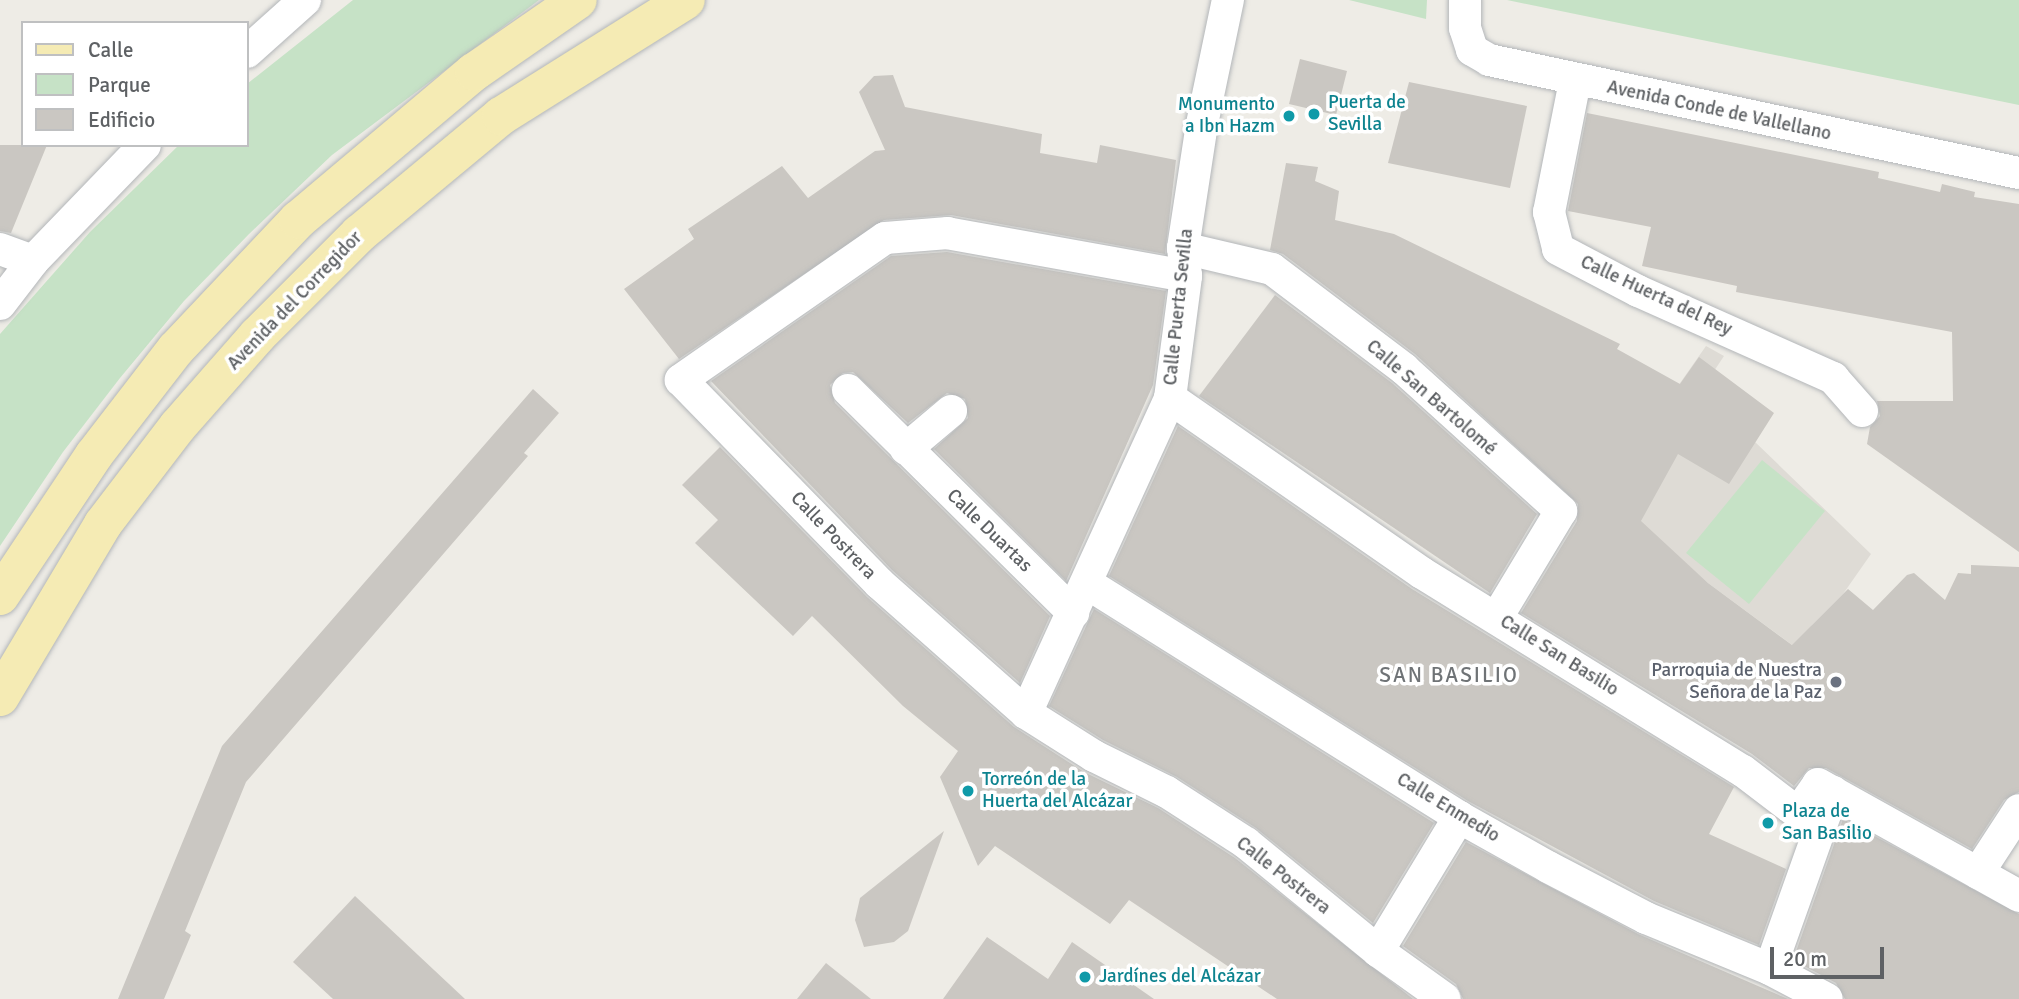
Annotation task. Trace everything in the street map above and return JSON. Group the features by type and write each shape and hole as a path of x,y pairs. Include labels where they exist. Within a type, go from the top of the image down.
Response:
{"main road":[{"path":"0,597 94,455 176,349 298,220 474,72 578,0"},
{"name":"Avenida del Corregidor","path":"0,697 103,524 178,426 258,335 359,234 490,124 558,76 686,0"}],"street":[{"path":"248,51 305,0"},
{"name":"Calle Puerta Sevilla","path":"1026,713 1088,584 1170,398 1202,124 1228,0"},
{"name":"Avenida Conde de Vallellano","path":"1465,0 1465,28 1472,50 1489,60 1575,81 2019,173"},
{"name":"Calle Huerta del Rey","path":"1575,81 1549,212 1558,249 1638,291 1833,378 1861,411"},
{"path":"0,304 33,261 143,147"},
{"name":"Calle Postrera","path":"1185,262 948,233 886,238 681,380 880,583 1026,713 1094,756 1167,792 1246,844 1378,951 1445,999"},
{"path":"0,249 33,261"},
{"name":"Calle San Bartolomé","path":"1185,262 1272,269 1404,369 1561,511 1497,617"},
{"name":"Calle Duartas","path":"848,390 1073,613"},
{"name":"Calle San Basilio","path":"1170,398 1422,573 1743,771 1797,813 1818,784 1833,792"},
{"path":"906,449 951,411"},
{"name":"Calle Enmedio","path":"1088,584 1459,817 1646,918 1770,969 1827,999"},
{"path":"1770,969 1833,792 2019,896"},
{"path":"1978,873 2019,810"},
{"path":"1378,951 1459,817"}],"shaded area":[{"path":"1706,346 1724,356 1714,371 1753,440 1871,554 1843,594 1812,625 1799,650 1708,583 1641,523 1645,367 1678,386"}],"green space":[{"path":"353,0 539,0 332,155 249,234 184,301 120,378 63,452 0,546 0,334 90,232 177,147 248,147 248,83"},
{"path":"1349,0 1427,0 1426,19"},
{"path":"1507,0 2019,0 2019,105"},
{"path":"1762,460 1825,511 1749,604 1686,553"}],"building":[{"name":"Puerta de Sevilla","path":"1300,59 1347,71 1336,115 1289,104"},
{"path":"893,75 905,107 1042,134 1040,153 1097,163 1100,145 1176,160 1165,254 951,215 884,220 679,359 624,289 694,239 688,229 782,166 808,198 875,151 885,150 859,92 874,76"},
{"path":"1409,82 1527,106 1510,188 1388,163"},
{"path":"1587,113 1879,172 1878,178 1940,192 1942,184 1975,192 1974,197 2019,204 2019,552 1867,444 1870,427 1880,416 1877,401 1953,401 1952,332 1736,292 1737,286 1642,266 1651,227 1568,211"},
{"path":"0,145 46,147 11,233 0,231"},
{"path":"1286,163 1318,167 1315,181 1339,191 1335,220 1394,234 1620,344 1617,349 1680,384 1699,357 1774,413 1729,484 1678,454 1641,521 1708,583 1792,645 1848,589 1873,610 1907,575 1914,573 1945,600 1958,573 1971,574 1971,565 2019,567 2019,792 2004,800 1972,849 1826,768 1809,768 1794,786 1752,754 1521,613 1577,521 1578,504 1415,354 1283,254 1270,250"},
{"path":"947,252 1166,291 1153,385 1066,581 934,449 968,418 965,399 947,393 908,423 853,372 843,373 830,385 835,403 1050,616 1020,683 892,570 711,381 891,256"},
{"path":"1275,295 1392,383 1537,514 1490,593 1199,396"},
{"path":"533,389 559,413 524,453 528,456 246,782 185,931 191,935 164,999 118,999 222,746"},
{"path":"1178,426 1412,589 1734,787 1709,834 1786,869 1759,945 1654,901 1468,801 1109,576"},
{"path":"720,447 867,597 1014,727 1084,772 1158,808 1235,858 1413,999 1277,999 1129,900 1110,924 995,846 978,866 940,777 958,751 903,706 812,616 793,636 695,543 718,520 682,485"},
{"path":"1094,609 1434,823 1373,923 1256,828 1177,777 1103,740 1049,706"},
{"path":"1843,819 2019,914 2019,999 1845,999 1836,983 1793,960"},
{"path":"944,831 908,931 894,942 864,947 855,920 860,898"},
{"path":"1466,842 1638,934 1788,999 1463,999 1456,984 1403,946"},
{"path":"355,896 465,999 333,999 293,962"},
{"path":"987,937 1048,979 1072,942 1154,999 943,999"},
{"path":"826,963 871,999 797,999"}],"place":[{"name":"Puerta de Sevilla","path":"1314,114"},
{"name":"Monumento a Ibn Hazm","path":"1289,116"},
{"name":"Parroquia de Nuestra Señora de la Paz","path":"1836,682"},
{"name":"Torreón de la Huerta del Alcázar","path":"968,791"},
{"name":"Plaza de San Basilio","path":"1768,823"},
{"name":"Jardínes del Alcázar","path":"1085,977"}],"district":[{"name":"SAN BASILIO","path":"1449,675"}]}
